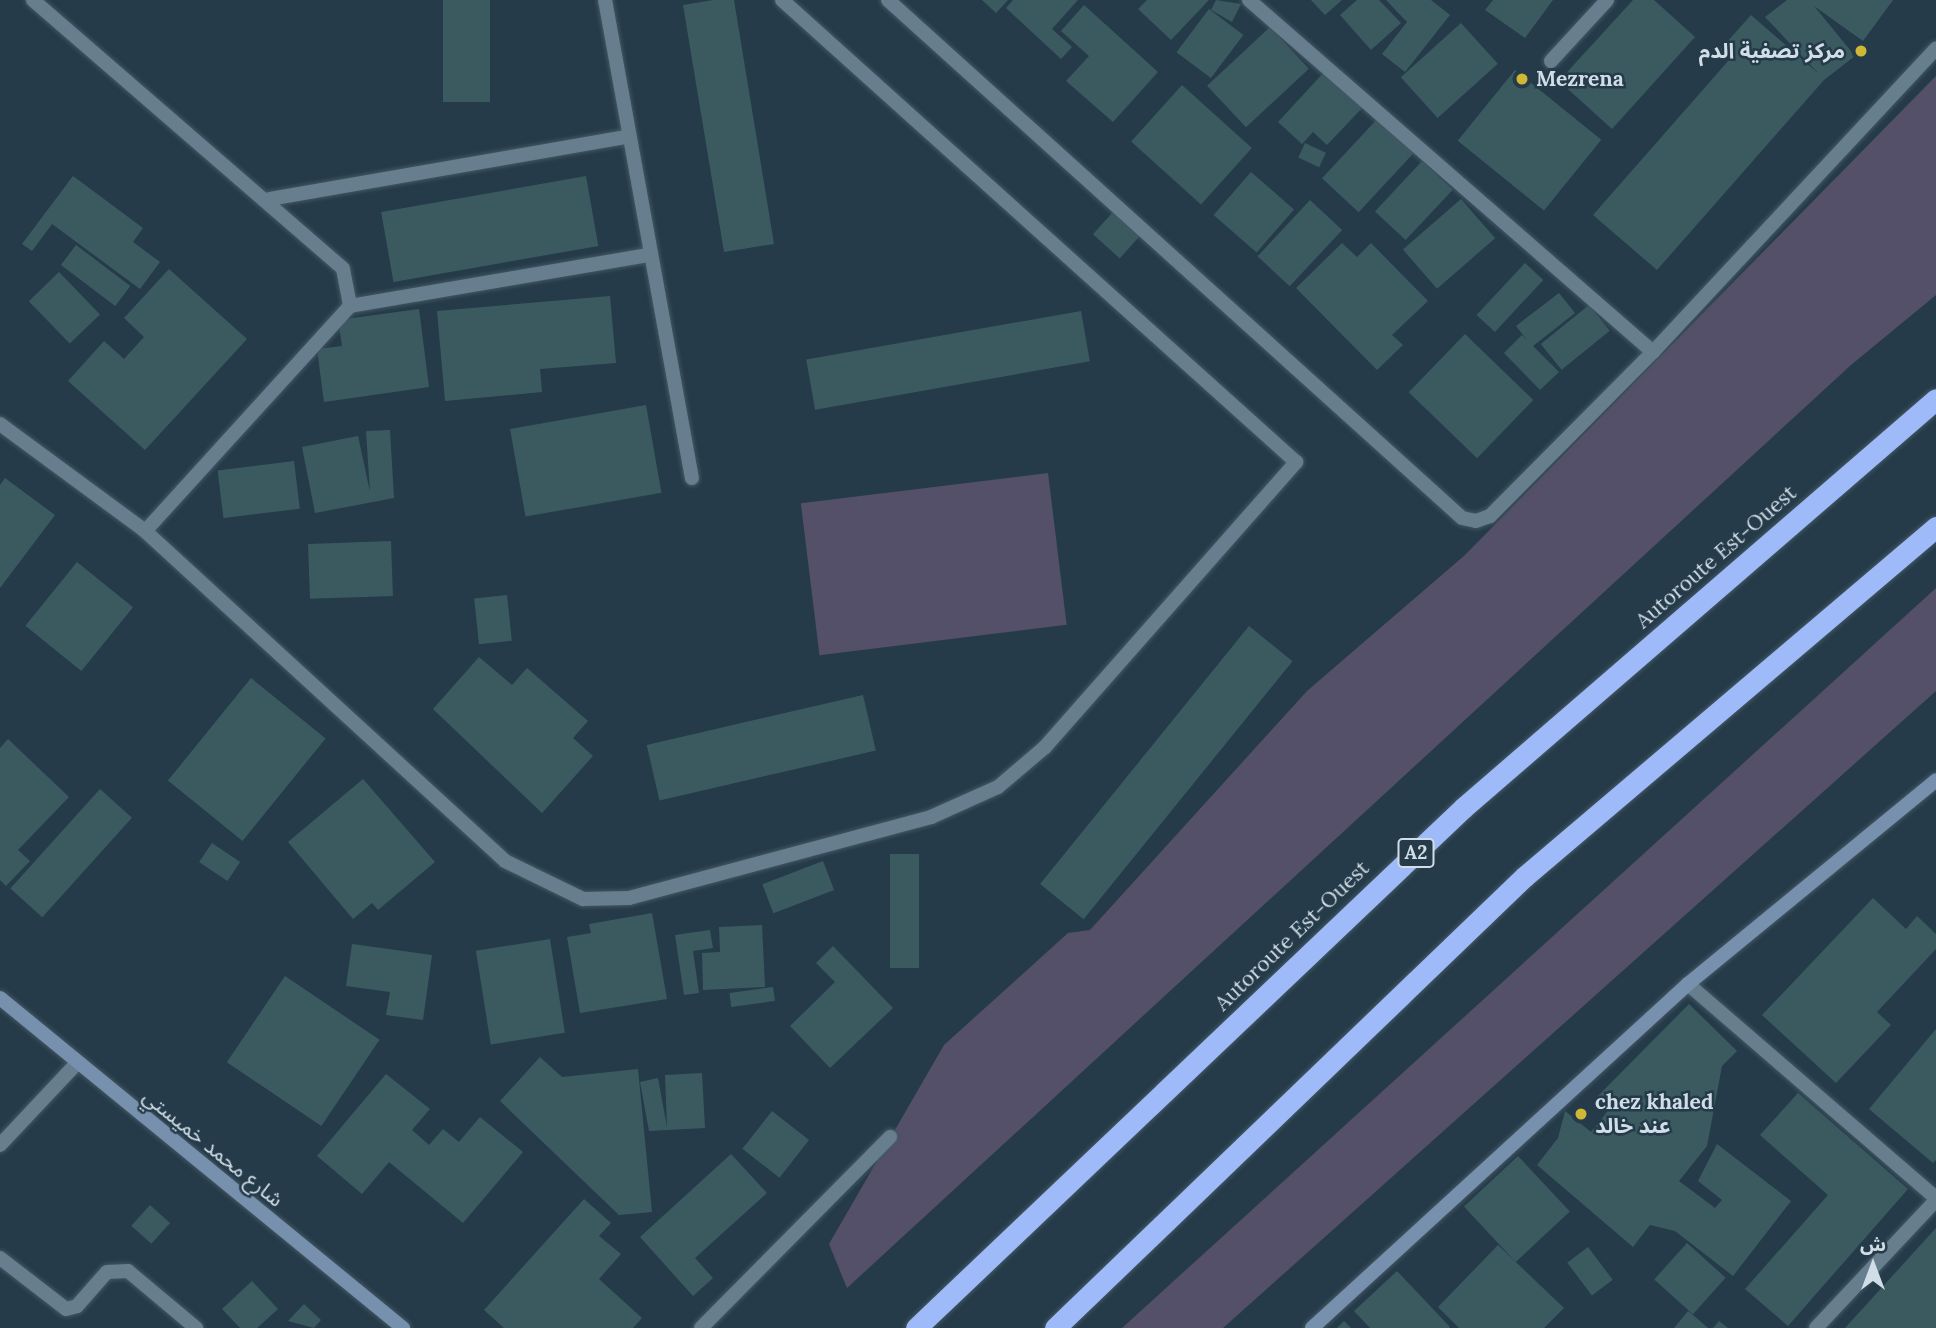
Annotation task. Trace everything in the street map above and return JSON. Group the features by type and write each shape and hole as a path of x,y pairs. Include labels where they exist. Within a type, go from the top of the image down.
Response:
{"highway":[{"name":"Autoroute Est-Ouest","path":"916,1328 1463,808 1936,399"},
{"path":"1055,1328 1524,877 1936,527"}],"street":[{"path":"33,0 270,199 343,269 350,306"},
{"path":"605,0 626,137 692,478"},
{"path":"0,424 145,530 505,860 583,899 642,895 931,817 998,787 1045,747 1296,462 782,0"},
{"path":"888,0 1462,518 1490,516 1653,352 1936,49"},
{"path":"1249,0 1653,352"},
{"path":"1551,61 1607,0"},
{"path":"270,199 626,137"},
{"path":"145,530 350,306 649,255"},
{"path":"1312,1328 1688,984 1936,780"},
{"path":"1688,984 1936,1199 1816,1328"},
{"name":"شارع محمد خميستي","path":"0,998 76,1064 403,1328"},
{"path":"0,1146 76,1064"},
{"path":"701,1328 890,1137"},
{"path":"0,1258 66,1309 77,1306 107,1272 128,1271 196,1328"}],"shaded area":[{"path":"1936,76 1936,295 1851,365 847,1288 829,1244 944,1045 1068,933 1090,930 1307,691 1465,555"},
{"path":"1048,473 1067,625 820,655 801,503"},
{"path":"1936,588 1936,691 1223,1328 1122,1328"}],"building":[{"path":"443,0 490,0 490,102 443,102"},
{"path":"734,0 774,244 724,252 683,5"},
{"path":"982,0 1008,0 996,13"},
{"path":"1013,0 1078,0 1052,29 1072,47 1061,59 1006,8"},
{"path":"1147,0 1209,0 1171,40 1138,9"},
{"path":"1216,0 1241,4 1232,22 1211,10"},
{"path":"1311,0 1342,0 1325,15"},
{"path":"1357,0 1379,0 1401,23 1371,50 1340,15"},
{"path":"1386,0 1431,0 1450,15 1405,72 1382,54 1407,22"},
{"path":"1493,0 1553,0 1525,38 1485,10"},
{"path":"1633,0 1654,0 1695,37 1612,129 1559,81"},
{"path":"1787,0 1893,0 1863,41 1814,6 1855,56 1824,80 1657,270 1593,215 1729,60 1719,51 1751,15 1819,74 1765,17"},
{"path":"1084,5 1158,72 1113,122 1066,81 1089,56 1061,31"},
{"path":"1209,9 1243,35 1211,78 1177,52"},
{"path":"1461,23 1498,64 1438,118 1401,77"},
{"path":"1270,27 1309,69 1246,127 1207,86"},
{"path":"1327,69 1365,105 1327,145 1313,132 1302,144 1278,122"},
{"path":"1515,70 1601,140 1544,211 1458,141"},
{"path":"1182,85 1252,148 1201,204 1131,141"},
{"path":"1380,116 1417,150 1359,212 1322,178"},
{"path":"1305,143 1326,153 1319,167 1298,158"},
{"path":"1422,161 1453,190 1406,240 1375,211"},
{"path":"1251,172 1294,209 1257,252 1214,215"},
{"path":"73,176 143,228 133,242 160,262 140,289 52,224 32,251 22,244"},
{"path":"586,176 598,246 393,282 381,212"},
{"path":"1461,199 1495,238 1437,289 1403,250"},
{"path":"1310,200 1342,230 1290,286 1257,256"},
{"path":"1113,212 1140,236 1120,258 1093,234"},
{"path":"1342,243 1357,257 1371,243 1428,301 1392,335 1403,345 1377,370 1296,288"},
{"path":"76,245 130,286 115,306 61,265"},
{"path":"1525,263 1543,280 1495,332 1477,315"},
{"path":"169,269 247,339 145,450 68,381 104,341 124,359 144,337 124,318"},
{"path":"59,272 100,314 70,344 29,301"},
{"path":"1559,293 1575,313 1533,346 1559,372 1540,390 1504,353 1522,335 1527,340 1516,326"},
{"path":"610,296 616,363 540,369 542,392 445,401 437,311"},
{"path":"1589,305 1610,331 1562,370 1541,344"},
{"path":"419,309 429,387 324,402 317,349 342,346 338,320"},
{"path":"1081,311 1090,361 815,410 806,359"},
{"path":"1465,334 1533,400 1477,458 1409,392"},
{"path":"646,405 661,493 526,517 510,429"},
{"path":"390,430 394,498 315,513 302,447 358,436 370,492 366,431"},
{"path":"294,461 300,509 223,518 218,470"},
{"path":"5,478 55,515 0,588 0,485"},
{"path":"391,541 393,596 310,599 308,544"},
{"path":"77,562 133,607 81,671 25,626"},
{"path":"507,595 512,641 479,644 474,598"},
{"path":"1249,626 1293,661 1084,919 1040,884"},
{"path":"479,657 512,685 527,668 588,721 573,738 593,756 542,813 433,709"},
{"path":"251,678 326,738 243,841 168,781"},
{"path":"863,695 876,751 660,800 647,745"},
{"path":"8,739 69,797 18,850 30,861 6,886 0,880 0,748"},
{"path":"363,779 435,862 378,910 372,903 353,919 288,842"},
{"path":"100,789 132,818 42,917 10,889"},
{"path":"212,843 240,862 227,881 199,862"},
{"path":"890,854 919,854 919,968 890,968"},
{"path":"823,861 834,890 773,913 762,884"},
{"path":"1873,898 1906,929 1917,916 1936,934 1936,949 1877,1012 1891,1025 1836,1083 1762,1015"},
{"path":"652,913 667,999 580,1013 567,937 591,933 589,924"},
{"path":"762,925 765,987 703,990 702,953 720,952 719,927"},
{"path":"710,930 713,948 693,951 699,993 684,995 675,935"},
{"path":"550,939 565,1033 491,1045 476,951"},
{"path":"352,944 432,955 423,1020 386,1015 390,992 346,986"},
{"path":"833,946 893,1008 830,1068 790,1026 835,982 816,963"},
{"path":"285,976 380,1040 321,1126 227,1062"},
{"path":"773,987 775,1001 731,1007 729,993"},
{"path":"1689,1004 1737,1051 1722,1066 1707,1146 1679,1181 1715,1208 1722,1200 1698,1181 1717,1144 1791,1201 1733,1276 1675,1231 1650,1225 1633,1247 1537,1165 1558,1138 1565,1111 1591,1132 1611,1107 1598,1096"},
{"path":"1936,1029 1936,1160 1933,1163 1869,1109"},
{"path":"540,1057 562,1077 638,1069 652,1212 619,1215 500,1101"},
{"path":"702,1073 705,1128 649,1131 640,1082 658,1078 667,1127 665,1075"},
{"path":"386,1074 430,1109 412,1130 429,1145 443,1129 459,1142 480,1117 523,1152 463,1223 389,1162 362,1194 317,1156"},
{"path":"1798,1093 1908,1189 1788,1326 1745,1289 1828,1195 1760,1135"},
{"path":"772,1111 809,1140 779,1178 742,1149"},
{"path":"731,1154 767,1193 695,1258 713,1278 693,1296 640,1237"},
{"path":"1518,1156 1570,1212 1516,1262 1464,1206"},
{"path":"584,1199 611,1223 599,1236 621,1254 599,1279 642,1318 633,1328 504,1328 484,1310"},
{"path":"150,1205 170,1223 151,1244 131,1226"},
{"path":"1936,1228 1936,1328 1845,1328"},
{"path":"1687,1243 1726,1278 1693,1314 1654,1279"},
{"path":"1498,1245 1564,1308 1544,1328 1459,1328 1438,1307"},
{"path":"1588,1247 1613,1280 1592,1295 1567,1263"},
{"path":"1397,1271 1449,1328 1370,1328 1354,1311"},
{"path":"252,1281 278,1309 257,1328 240,1328 222,1309"},
{"path":"304,1304 321,1320 314,1328 288,1321"},
{"path":"1688,1311 1693,1315 1708,1328 1674,1328"},
{"path":"1344,1321 1351,1328 1337,1328"},
{"path":"1719,1321 1728,1328 1713,1328"}],"place":[{"name":"مركز تصفية الدم","path":"1861,51"},
{"name":"Mezrena","path":"1522,79"},
{"name":"chez khaled عند خالد","path":"1581,1114"}]}
